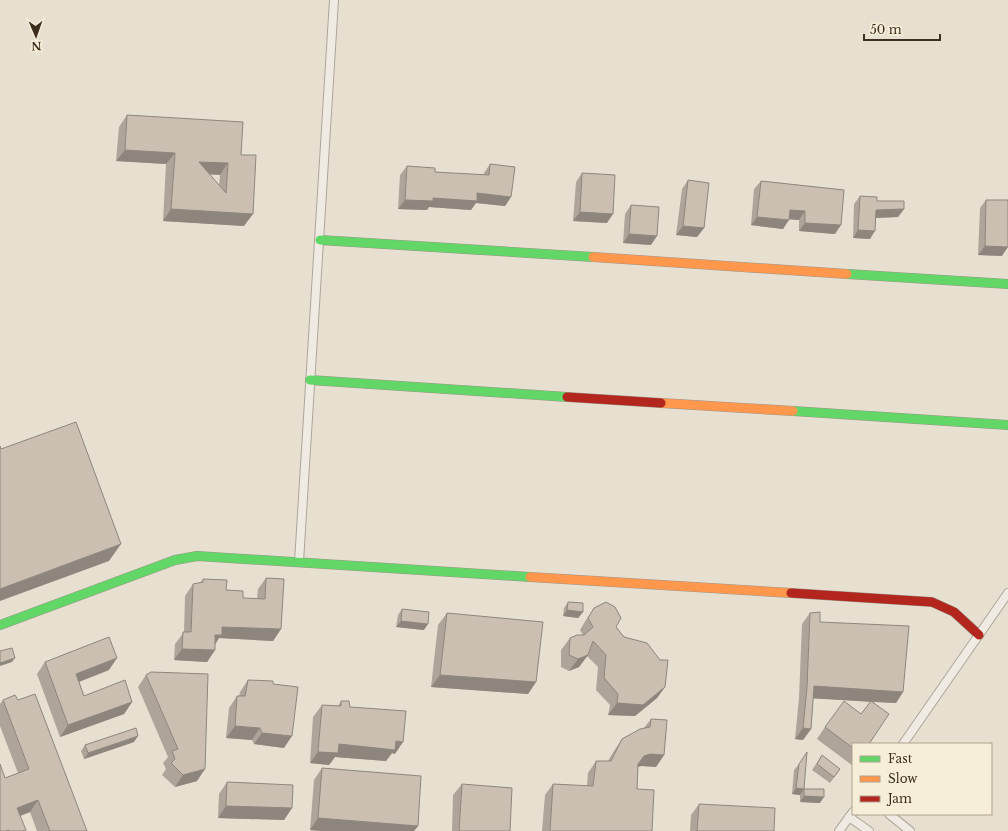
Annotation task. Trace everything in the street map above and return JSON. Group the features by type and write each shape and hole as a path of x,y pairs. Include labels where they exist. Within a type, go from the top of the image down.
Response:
{"street":[{"path":"299,562 334,0"},
{"path":"320,240 1008,284"},
{"path":"310,380 1008,425"},
{"path":"0,625 185,557 299,562 932,602 954,612 979,635"},
{"path":"904,743 1008,593"},
{"path":"839,831 851,814"},
{"path":"852,815 869,831"},
{"path":"890,815 910,831"}],"building":[{"path":"127,115 243,122 241,155 256,155 253,214 171,209 175,153 125,150","holes":["199,162 228,163 226,193"]},
{"path":"490,164 515,167 511,197 477,193 477,201 433,198 433,201 405,200 407,166 435,168 435,172 489,175"},
{"path":"582,173 615,175 613,214 580,212"},
{"path":"688,180 709,183 704,228 683,226"},
{"path":"761,181 844,190 841,225 805,223 805,211 790,210 789,220 757,217"},
{"path":"860,196 877,197 877,201 904,201 904,209 876,210 875,231 858,230"},
{"path":"986,200 1008,200 1008,247 985,246"},
{"path":"631,205 659,207 657,236 629,234"},
{"path":"76,422 121,544 0,589 0,446 1,449"},
{"path":"266,578 284,579 281,629 222,627 222,635 215,635 215,650 182,649 183,632 191,632 193,584 203,582 203,579 227,580 226,590 243,591 243,598 265,599"},
{"path":"568,602 583,603 583,612 567,610"},
{"path":"606,602 615,607 621,618 616,627 624,637 647,643 660,660 668,660 665,687 643,705 617,703 618,694 604,678 606,655 593,641 588,655 578,659 569,655 570,638 577,635 584,635 593,627 588,618 594,608"},
{"path":"402,609 429,612 428,624 401,621"},
{"path":"820,612 820,622 909,626 903,692 814,686 811,729 803,728 807,687 810,613"},
{"path":"447,613 543,622 536,682 440,675"},
{"path":"109,637 117,658 76,674 84,696 125,680 132,702 68,725 45,662"},
{"path":"12,648 15,658 0,663 0,651"},
{"path":"151,672 208,674 205,769 183,775 171,763 175,759 172,751 178,749 146,675"},
{"path":"248,680 273,681 273,684 298,687 292,736 262,733 260,728 235,726 237,696 245,696"},
{"path":"35,694 87,831 50,831 38,800 17,808 26,830 0,831 0,764 5,778 29,769 3,700 15,695 18,700"},
{"path":"341,701 349,701 350,707 406,711 403,742 396,741 395,750 339,744 338,753 318,752 322,705 341,706"},
{"path":"844,701 861,714 871,701 889,714 870,743 852,743 852,747 825,727"},
{"path":"651,719 667,720 664,755 650,754 644,756 638,764 637,789 654,790 652,831 550,831 553,784 593,786 596,761 611,761 622,739 640,729 650,727"},
{"path":"136,728 138,736 88,753 85,745"},
{"path":"807,752 804,789 796,788 799,764"},
{"path":"822,755 840,769 834,777 817,764"},
{"path":"322,768 421,776 418,826 318,818"},
{"path":"227,782 293,785 292,808 226,806"},
{"path":"462,784 512,788 510,831 459,831"},
{"path":"804,789 824,789 824,797 804,796"},
{"path":"699,804 775,808 774,831 697,831"}],"traffic: fast":[{"path":"320,240 593,257"},
{"path":"847,274 1008,284"},
{"path":"310,380 567,397"},
{"path":"793,411 1008,425"},
{"path":"0,625 175,560 197,556 530,577"}],"traffic: slow":[{"path":"593,257 847,274"},
{"path":"661,403 793,411"},
{"path":"530,577 791,593"}],"traffic: jam":[{"path":"567,397 661,403"},
{"path":"791,593 932,602 954,612 979,635"}]}
